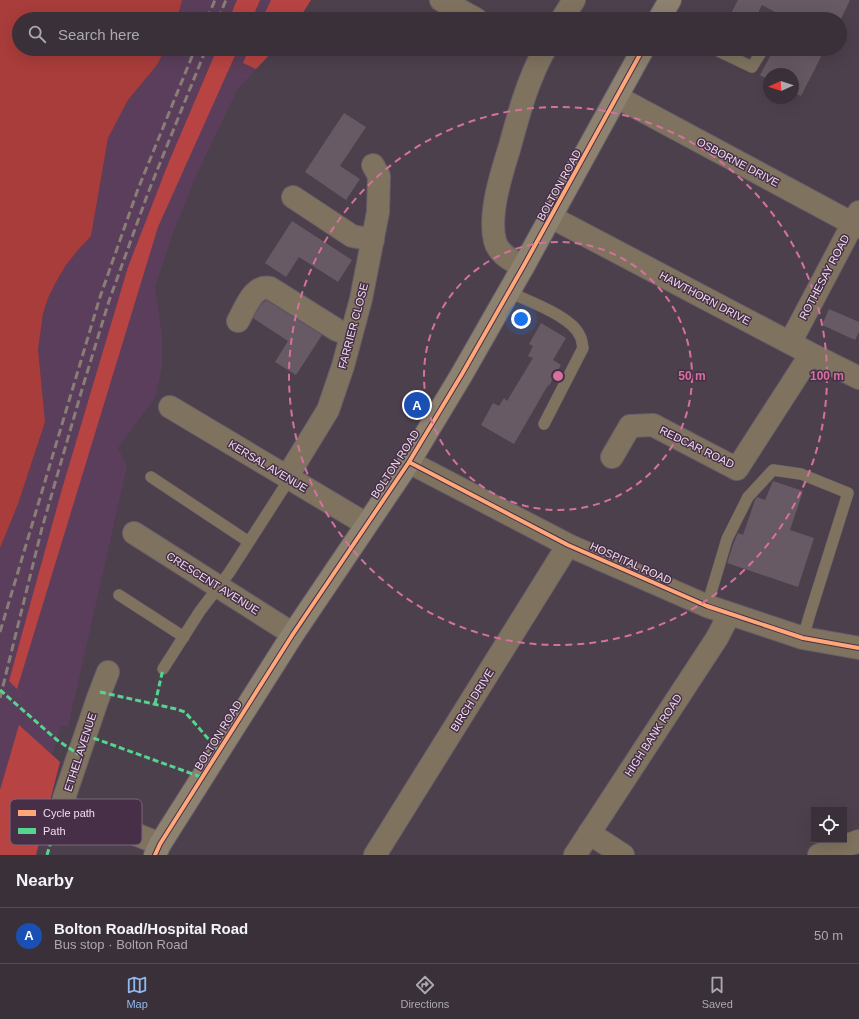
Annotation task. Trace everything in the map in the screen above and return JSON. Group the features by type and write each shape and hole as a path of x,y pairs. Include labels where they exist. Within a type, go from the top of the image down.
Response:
{"main road":[{"path":"663,12 670,0"},
{"name":"BOLTON ROAD","path":"157,850 293,634 409,462 462,374 523,267 639,56"}],"street":[{"path":"441,0 463,12"},
{"path":"566,12 574,0"},
{"path":"523,267 501,252 495,242 493,226 496,192 523,98 537,56"},
{"name":"OSBORNE DRIVE","path":"617,97 857,221"},
{"name":"FARRIER CLOSE","path":"288,478 328,410 343,366 361,299 378,212 379,176 373,165"},
{"path":"293,197 352,236 373,240"},
{"name":"HAWTHORN DRIVE","path":"551,217 859,378"},
{"name":"ROTHESAY ROAD","path":"790,343 857,221"},
{"path":"238,321 255,293 260,288 265,287 270,288 337,330 351,335"},
{"name":"REDCAR ROAD","path":"612,457 630,426 653,425 737,469 811,354"},
{"name":"KERSAL AVENUE","path":"170,407 366,524"},
{"name":"HOSPITAL ROAD","path":"409,462 568,545 707,606 729,615 803,638 859,648"},
{"name":"CRESCENT AVENUE","path":"134,533 293,634"},
{"name":"BIRCH DRIVE","path":"375,855 568,545"},
{"name":"HIGH BANK ROAD","path":"575,855 717,638 729,615"},
{"name":"ETHEL AVENUE","path":"64,799 108,672"},
{"path":"589,833 623,855"},
{"path":"819,855 859,841"},
{"name":"ETHEL AVENUE","path":"142,843 157,850"}],"lane":[{"path":"729,56 752,67 759,56"},
{"path":"508,292 566,319 580,335 583,348 544,424"},
{"path":"707,606 727,539 748,497 773,470 801,474 848,493 803,638"},
{"path":"151,477 249,542"},
{"path":"164,669 200,611 249,542 288,478"},
{"path":"119,595 184,637"}],"shaded area":[{"path":"0,0 182,0 179,12 12,12 12,56 162,56 157,65 128,100 108,138 91,236 66,265 48,298 43,314 38,349 45,422 18,504 0,548"},
{"path":"182,0 311,0 303,12 179,12"},
{"path":"237,0 260,0 255,12 232,12"},
{"path":"271,0 311,0 303,12 265,12"},
{"path":"162,56 269,56 237,90 195,178 173,233 155,287 162,335 162,367 156,395 118,448 127,466 68,727 61,725 52,755 60,762 50,799 10,799 10,845 39,845 36,855 0,855 0,548 18,504 45,422 38,349 39,332 48,298 56,282 66,265 91,236 108,138 128,100 157,65"},
{"path":"214,56 235,56 158,227 17,689 9,681 62,489 128,267 168,164"},
{"path":"246,56 268,56 256,69 243,63"},
{"path":"19,725 60,762 50,799 10,799 10,845 39,845 36,855 0,855 0,790"}],"building":[{"path":"738,0 850,0 844,12 775,12 762,5 758,12 732,12"},
{"path":"770,56 821,56 801,96 799,95 799,68 764,68"},
{"path":"763,69 763,77 760,75"},
{"path":"344,113 366,127 340,166 360,179 346,200 305,172"},
{"path":"292,221 352,260 338,282 299,257 286,277 265,263"},
{"path":"266,300 322,335 296,375 275,362 288,341 253,318 260,306"},
{"path":"829,309 859,322 859,332 855,340 822,325"},
{"path":"541,323 566,338 553,360 561,365 514,444 481,425 493,403 499,406 504,398 507,401 533,358 528,356 533,346 529,344"},
{"path":"773,481 803,491 790,530 814,538 798,587 727,563 738,533 743,535 755,500 757,497 765,500"}],"railway":[{"path":"210,12 215,0"},
{"path":"221,12 226,0"},
{"path":"0,632 100,297 138,189 192,56"},
{"path":"0,698 42,528 109,301 148,193 203,56"}],"marked path":[{"path":"155,704 163,669"},
{"path":"0,690 57,740 78,754"},
{"path":"100,692 185,712 218,750"},
{"path":"85,735 201,777"},
{"path":"47,855 50,845"}],"cycle path":[{"path":"155,855 160,844 293,634 409,462 462,374 523,267 639,56"},
{"path":"409,462 568,545 707,606 803,638 859,648"}],"place":[{"name":"Bolton Road/Hospital Road","path":"417,405"}]}
